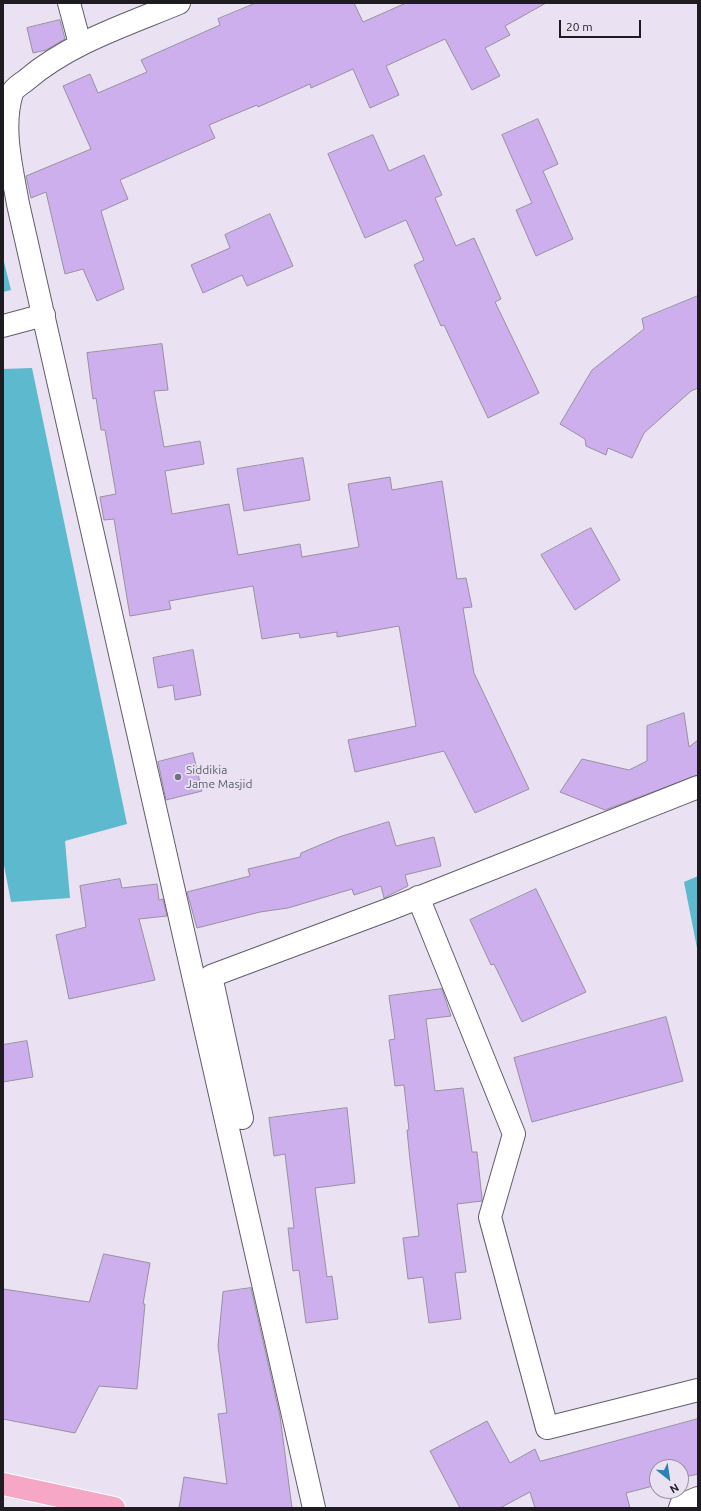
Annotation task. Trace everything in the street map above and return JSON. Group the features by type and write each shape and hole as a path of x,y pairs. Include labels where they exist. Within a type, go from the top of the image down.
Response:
{"highway":[{"path":"3,1484 114,1508"}],"street":[{"path":"68,3 80,44"},
{"path":"179,3 80,44 32,74 13,91 7,112 6,139 18,204 314,1508"},
{"path":"3,326 44,315"},
{"path":"327,1508 211,976 698,788"},
{"path":"418,897 514,1134 490,1217 547,1428 698,1390"},
{"path":"680,1508 681,1505 698,1498"}],"water":[{"path":"3,258 11,290 3,292"},
{"path":"32,368 127,824 65,841 70,898 11,902 3,860 3,369"},
{"path":"698,876 698,953 684,882"}],"building":[{"path":"256,3 354,3 363,22 406,3 546,3 505,26 510,35 485,48 500,76 472,90 445,39 386,66 399,95 370,108 353,69 311,88 310,84 258,107 257,105 209,125 215,138 120,180 128,199 101,211 124,289 97,301 83,269 65,274 46,192 31,198 26,176 91,149 63,86 90,74 98,93 147,72 141,60 220,25 218,19"},
{"path":"60,20 65,39 46,50 33,53 27,28"},
{"path":"538,119 558,164 543,171 573,239 536,256 516,210 532,203 502,135"},
{"path":"373,135 389,171 424,155 442,195 435,198 456,246 474,238 501,299 495,302 539,393 488,418 444,325 441,326 414,265 424,260 406,220 365,238 328,154"},
{"path":"270,214 293,266 247,286 242,275 203,293 191,265 230,248 225,235"},
{"path":"698,296 698,388 691,391 644,433 632,458 608,448 606,455 586,446 585,439 560,424 592,370 644,329 642,319"},
{"path":"162,344 168,390 154,391 164,447 200,441 204,464 165,471 172,514 229,504 238,555 300,544 302,557 359,547 348,484 390,477 392,490 442,481 457,579 466,578 472,607 463,608 474,673 529,789 475,813 444,751 355,772 348,740 416,726 399,626 337,637 337,632 300,638 299,633 262,639 253,586 169,601 171,609 130,616 114,519 104,520 100,497 116,494 105,430 101,430 96,398 93,399 87,353"},
{"path":"303,458 310,500 244,511 237,469"},
{"path":"591,528 620,580 575,610 541,555"},
{"path":"193,650 201,695 175,700 173,685 158,688 153,658"},
{"path":"684,713 689,747 698,740 698,775 605,810 560,792 582,759 629,770 647,761 647,726"},
{"name":"Siddikia Jame Masjid","path":"193,753 202,791 166,800 158,762"},
{"path":"389,822 396,846 434,837 441,866 405,875 408,886 384,898 381,886 354,895 352,889 288,908 260,912 197,928 187,892 250,876 248,869 300,857 301,853 339,837"},
{"path":"120,879 122,888 157,884 159,900 163,899 167,916 139,919 155,980 69,999 56,935 86,927 80,886"},
{"path":"536,889 586,992 522,1022 494,964 491,965 470,920"},
{"path":"442,989 451,1016 426,1019 435,1091 463,1088 472,1152 477,1152 482,1201 457,1204 466,1272 455,1273 461,1319 429,1323 423,1277 408,1279 403,1238 419,1236 407,1130 409,1130 404,1085 395,1086 389,1040 395,1039 389,996"},
{"path":"666,1017 683,1081 532,1122 514,1058"},
{"path":"27,1041 33,1077 3,1082 3,1045"},
{"path":"347,1108 355,1183 315,1188 327,1277 332,1276 338,1319 306,1323 299,1270 293,1271 288,1228 294,1228 285,1154 274,1156 269,1118"},
{"path":"104,1254 150,1263 143,1304 145,1304 137,1389 99,1386 75,1433 3,1419 3,1289 89,1302"},
{"path":"251,1288 280,1416 292,1508 179,1508 184,1477 227,1484 218,1414 227,1413 218,1346 223,1292"},
{"path":"698,1419 698,1474 689,1476 689,1459 649,1459 649,1487 626,1493 630,1508 535,1508 530,1492 500,1508 460,1508 430,1451 487,1421 510,1463 535,1449 540,1461"}],"place":[{"name":"Siddikia Jame Masjid","path":"178,777"}]}
